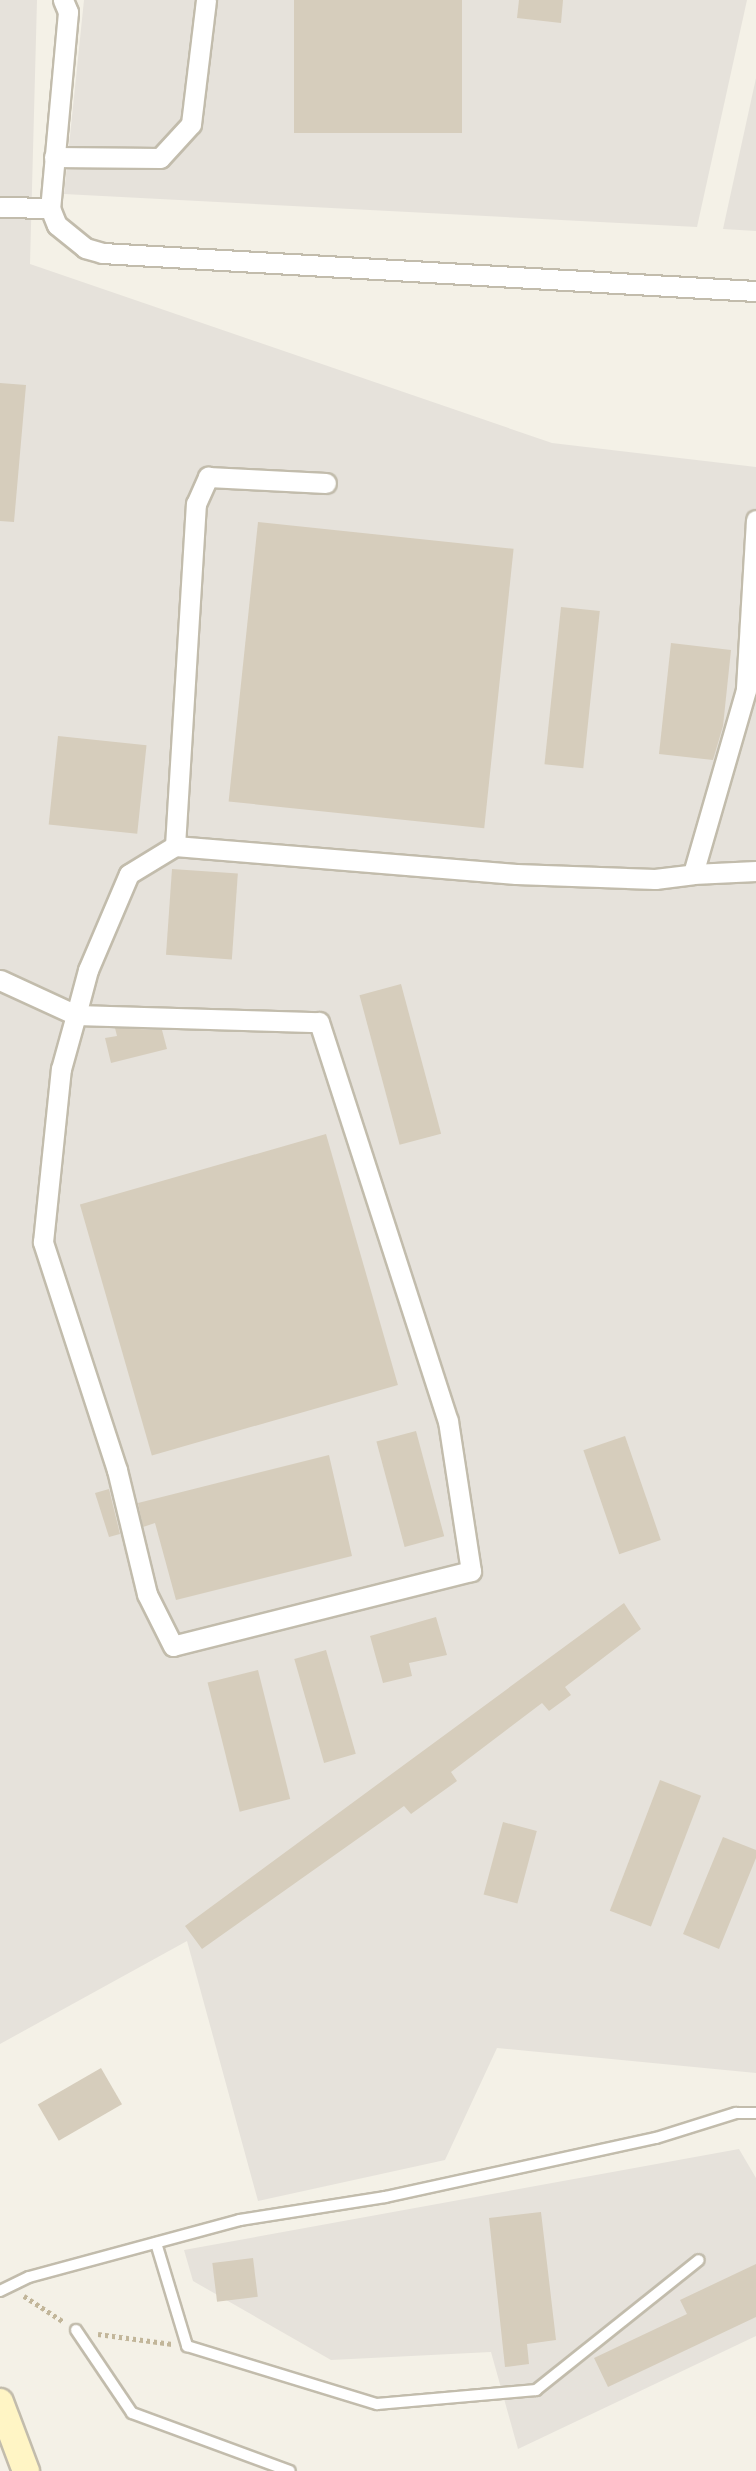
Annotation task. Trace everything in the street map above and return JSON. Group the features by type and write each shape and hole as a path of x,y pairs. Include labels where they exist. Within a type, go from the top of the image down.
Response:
{"main road":[{"path":"0,2402 26,2471"}],"street":[{"path":"64,0 68,12 50,208 69,239 102,253 756,291"},
{"path":"54,158 160,158 191,124 206,0"},
{"path":"0,207 50,208"},
{"path":"175,846 195,504 208,477 326,483"},
{"path":"693,874 746,690 756,520"},
{"path":"0,980 76,1015 319,1022 448,1421 471,1571 173,1646 147,1594 117,1471 43,1242 61,1069 76,1015 88,970 129,874 175,846 516,874 655,879 756,871"}],"lane":[{"path":"0,2291 29,2277 240,2220 385,2197 656,2138 736,2113 756,2113"},
{"path":"156,2243 187,2346 377,2404 536,2390 699,2260"},
{"path":"76,2330 132,2413 290,2471"}],"shaded area":[{"path":"0,0 37,0 30,264 552,443 756,467 756,2073 497,2048 445,2160 258,2201 187,1941 0,2044"},
{"path":"84,0 747,0 697,227 64,194"},
{"path":"756,78 756,231 723,229"},
{"path":"739,2149 756,2178 756,2336 518,2449 491,2352 331,2360 193,2281 184,2250"}],"building":[{"path":"294,0 462,0 462,133 294,133"},
{"path":"519,0 563,0 561,23 517,18"},
{"path":"0,383 26,385 14,522 0,521"},
{"path":"258,522 514,549 484,828 229,801"},
{"path":"561,607 600,611 583,768 544,764"},
{"path":"671,643 731,650 723,726 713,760 659,754"},
{"path":"58,736 147,745 137,834 49,825"},
{"path":"172,869 238,874 232,959 166,955"},
{"path":"401,984 441,1134 400,1145 359,995"},
{"path":"115,1028 162,1030 167,1049 111,1063 105,1038 117,1036"},
{"path":"326,1134 398,1385 152,1455 80,1205"},
{"path":"416,1431 444,1536 405,1547 376,1442"},
{"path":"625,1436 661,1540 619,1554 583,1450"},
{"path":"329,1455 352,1556 176,1600 155,1523 143,1527 138,1503"},
{"path":"109,1489 120,1534 109,1537 95,1493"},
{"path":"624,1603 641,1629 565,1687 571,1695 549,1711 542,1703 451,1772 457,1781 411,1814 404,1806 202,1949 185,1926"},
{"path":"436,1617 447,1655 409,1663 412,1676 383,1683 370,1636"},
{"path":"326,1650 356,1754 324,1763 294,1659"},
{"path":"258,1670 290,1799 240,1812 208,1683"},
{"path":"660,1780 701,1796 651,1926 610,1911"},
{"path":"503,1822 537,1831 517,1904 484,1894"},
{"path":"723,1837 756,1850 756,1858 719,1949 683,1934"},
{"path":"101,2068 122,2104 59,2141 38,2104"},
{"path":"541,2212 556,2340 527,2344 529,2364 505,2367 489,2218"},
{"path":"253,2258 258,2297 217,2302 212,2263"},
{"path":"756,2264 756,2317 608,2387 594,2358 687,2314 680,2300"}]}
